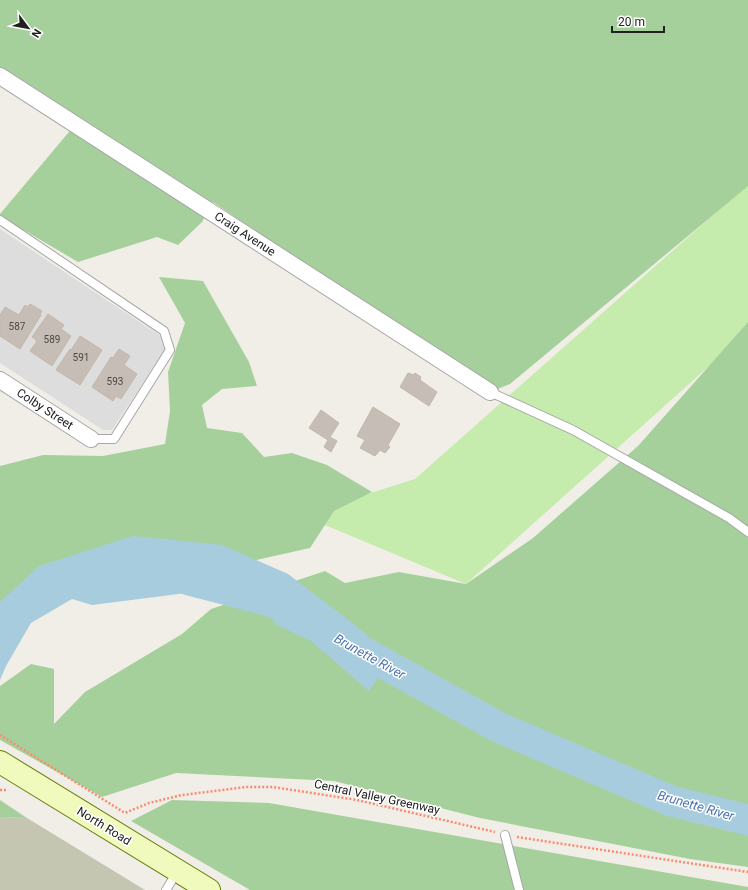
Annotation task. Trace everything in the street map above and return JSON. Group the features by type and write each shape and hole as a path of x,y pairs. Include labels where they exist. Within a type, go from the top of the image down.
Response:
{"main road":[{"name":"North Road","path":"0,762 209,890"}],"street":[{"name":"Craig Avenue","path":"0,76 490,392"},
{"name":"Colby Street","path":"0,380 91,439"}],"lane":[{"path":"0,220 164,330 170,350 114,439 91,439"},
{"path":"490,392 573,430 730,518 748,532"},
{"path":"505,835 519,890"},
{"path":"166,890 178,871"}],"path":[{"name":"Central Valley Greenway","path":"0,736 125,813 149,803 182,795 247,787 273,786 357,800 505,835 748,872"}],"shaded area":[{"path":"0,229 162,337 166,348 112,430 103,430 0,363"},
{"path":"0,817 27,818 145,890 0,890"}],"green space":[{"path":"0,0 748,0 748,186 510,384 490,392 213,202 202,222 178,245 157,237 78,262 0,216 0,214 79,120 0,69"},
{"path":"748,184 748,331 466,584 301,515 415,479"},
{"path":"159,277 203,281 249,362 257,386 222,389 202,405 207,428 242,433 264,457 292,453 327,465 372,492 334,511 310,548 203,572 0,610 0,466 43,455 103,456 165,444 170,411 168,372 185,323"},
{"path":"748,322 748,867 690,859 480,818 334,781 176,773 102,797 0,740 0,686 31,664 54,669 54,724 85,692 182,634 211,609 325,571 345,583 399,572 466,584 533,538 638,446"},
{"path":"0,800 27,818 0,817"},
{"path":"172,800 269,803 748,887 748,890 250,890 131,821"}],"water":[{"path":"133,536 222,545 288,574 355,625 392,657 369,691 311,641 277,625 249,591 210,590 92,605 72,599 31,623 6,666 0,680 0,602 39,566"}],"building":[{"path":"30,304 42,311 20,349 0,336 0,315 5,307 19,315 25,305 28,307"},
{"path":"48,314 64,325 61,329 71,336 52,366 30,351 37,341 32,337"},
{"path":"80,336 102,350 80,385 56,370"},
{"path":"119,349 130,356 124,365 137,374 121,399 116,396 113,401 92,387 111,357 113,358"},
{"path":"408,373 414,375 415,373 421,377 420,380 437,392 429,406 400,387"},
{"path":"373,407 400,424 388,445 390,447 385,453 380,450 375,456 360,448 365,440 357,436"},
{"path":"321,410 339,423 330,437 337,441 331,452 324,447 328,440 309,428"}],"waterway":[{"name":"Brunette River","path":"189,580 274,602 293,613"},
{"name":"Brunette River","path":"349,644 498,727 671,801 748,820"}]}
